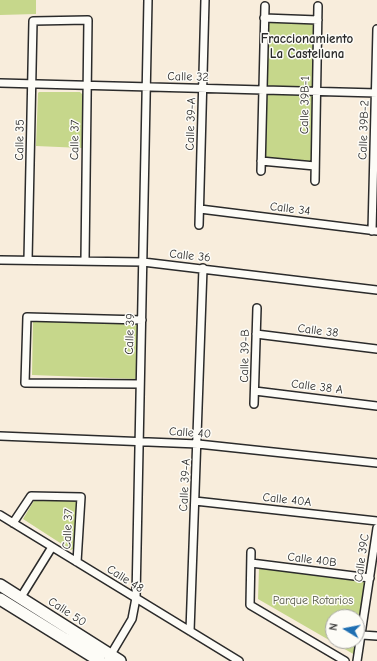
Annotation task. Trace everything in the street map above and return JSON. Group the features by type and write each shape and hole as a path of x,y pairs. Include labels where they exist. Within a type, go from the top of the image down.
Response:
{"main road":[{"name":"Calle 50","path":"0,585 21,597 113,659"},
{"name":"Calle 50","path":"0,599 100,661"}],"street":[{"name":"Calle 39","path":"113,659 132,620 136,598 148,0"},
{"name":"Calle 39-A","path":"199,225 204,88 205,0"},
{"path":"261,171 265,6"},
{"name":"Calle 39B-1","path":"315,181 318,6"},
{"path":"264,18 318,20"},
{"name":"Calle 35","path":"28,260 33,21 88,20"},
{"name":"Calle 37","path":"85,260 88,20"},
{"name":"Calle 39B-2","path":"374,231 377,29"},
{"name":"Calle 32","path":"0,83 377,93"},
{"path":"261,161 315,166"},
{"name":"Calle 34","path":"200,209 374,231"},
{"name":"Calle 36","path":"0,260 143,262 377,290"},
{"name":"Calle 39-A","path":"190,631 198,444 203,268"},
{"name":"Calle 39-B","path":"254,404 257,308"},
{"path":"140,384 25,383 28,317 142,320"},
{"name":"Calle 38","path":"256,334 377,348"},
{"name":"Calle 38 A","path":"255,391 377,406"},
{"name":"Calle 40","path":"0,436 198,444 377,463"},
{"name":"Calle 37","path":"13,523 31,496 81,497 77,562"},
{"name":"Calle 40A","path":"195,501 377,522"},
{"name":"Calle 48","path":"0,515 239,661"},
{"name":"Calle 39C","path":"365,614 377,528"},
{"name":"Calle 37","path":"21,597 52,547"},
{"path":"251,552 250,605 345,661"},
{"name":"Calle 40B","path":"251,563 370,578"},
{"path":"365,635 377,636"},
{"name":"Calle 39C","path":"357,661 359,649"}],"green space":[{"path":"0,0 36,0 36,14 0,15"},
{"path":"267,20 317,23 315,88 265,86"},
{"path":"39,92 80,92 83,95 82,148 36,146"},
{"path":"265,94 314,95 312,162 264,158"},
{"path":"33,319 137,322 137,379 32,375"},
{"path":"35,499 78,500 76,547 71,550 23,519"},
{"name":"Parque Rotarios","path":"259,568 367,581 362,609 325,609 325,638 258,599"},
{"name":"Parque Rotarios","path":"345,649 356,649 355,655"}],"district":[{"name":"Fraccionamiento La Castellana","path":"307,46"}]}
